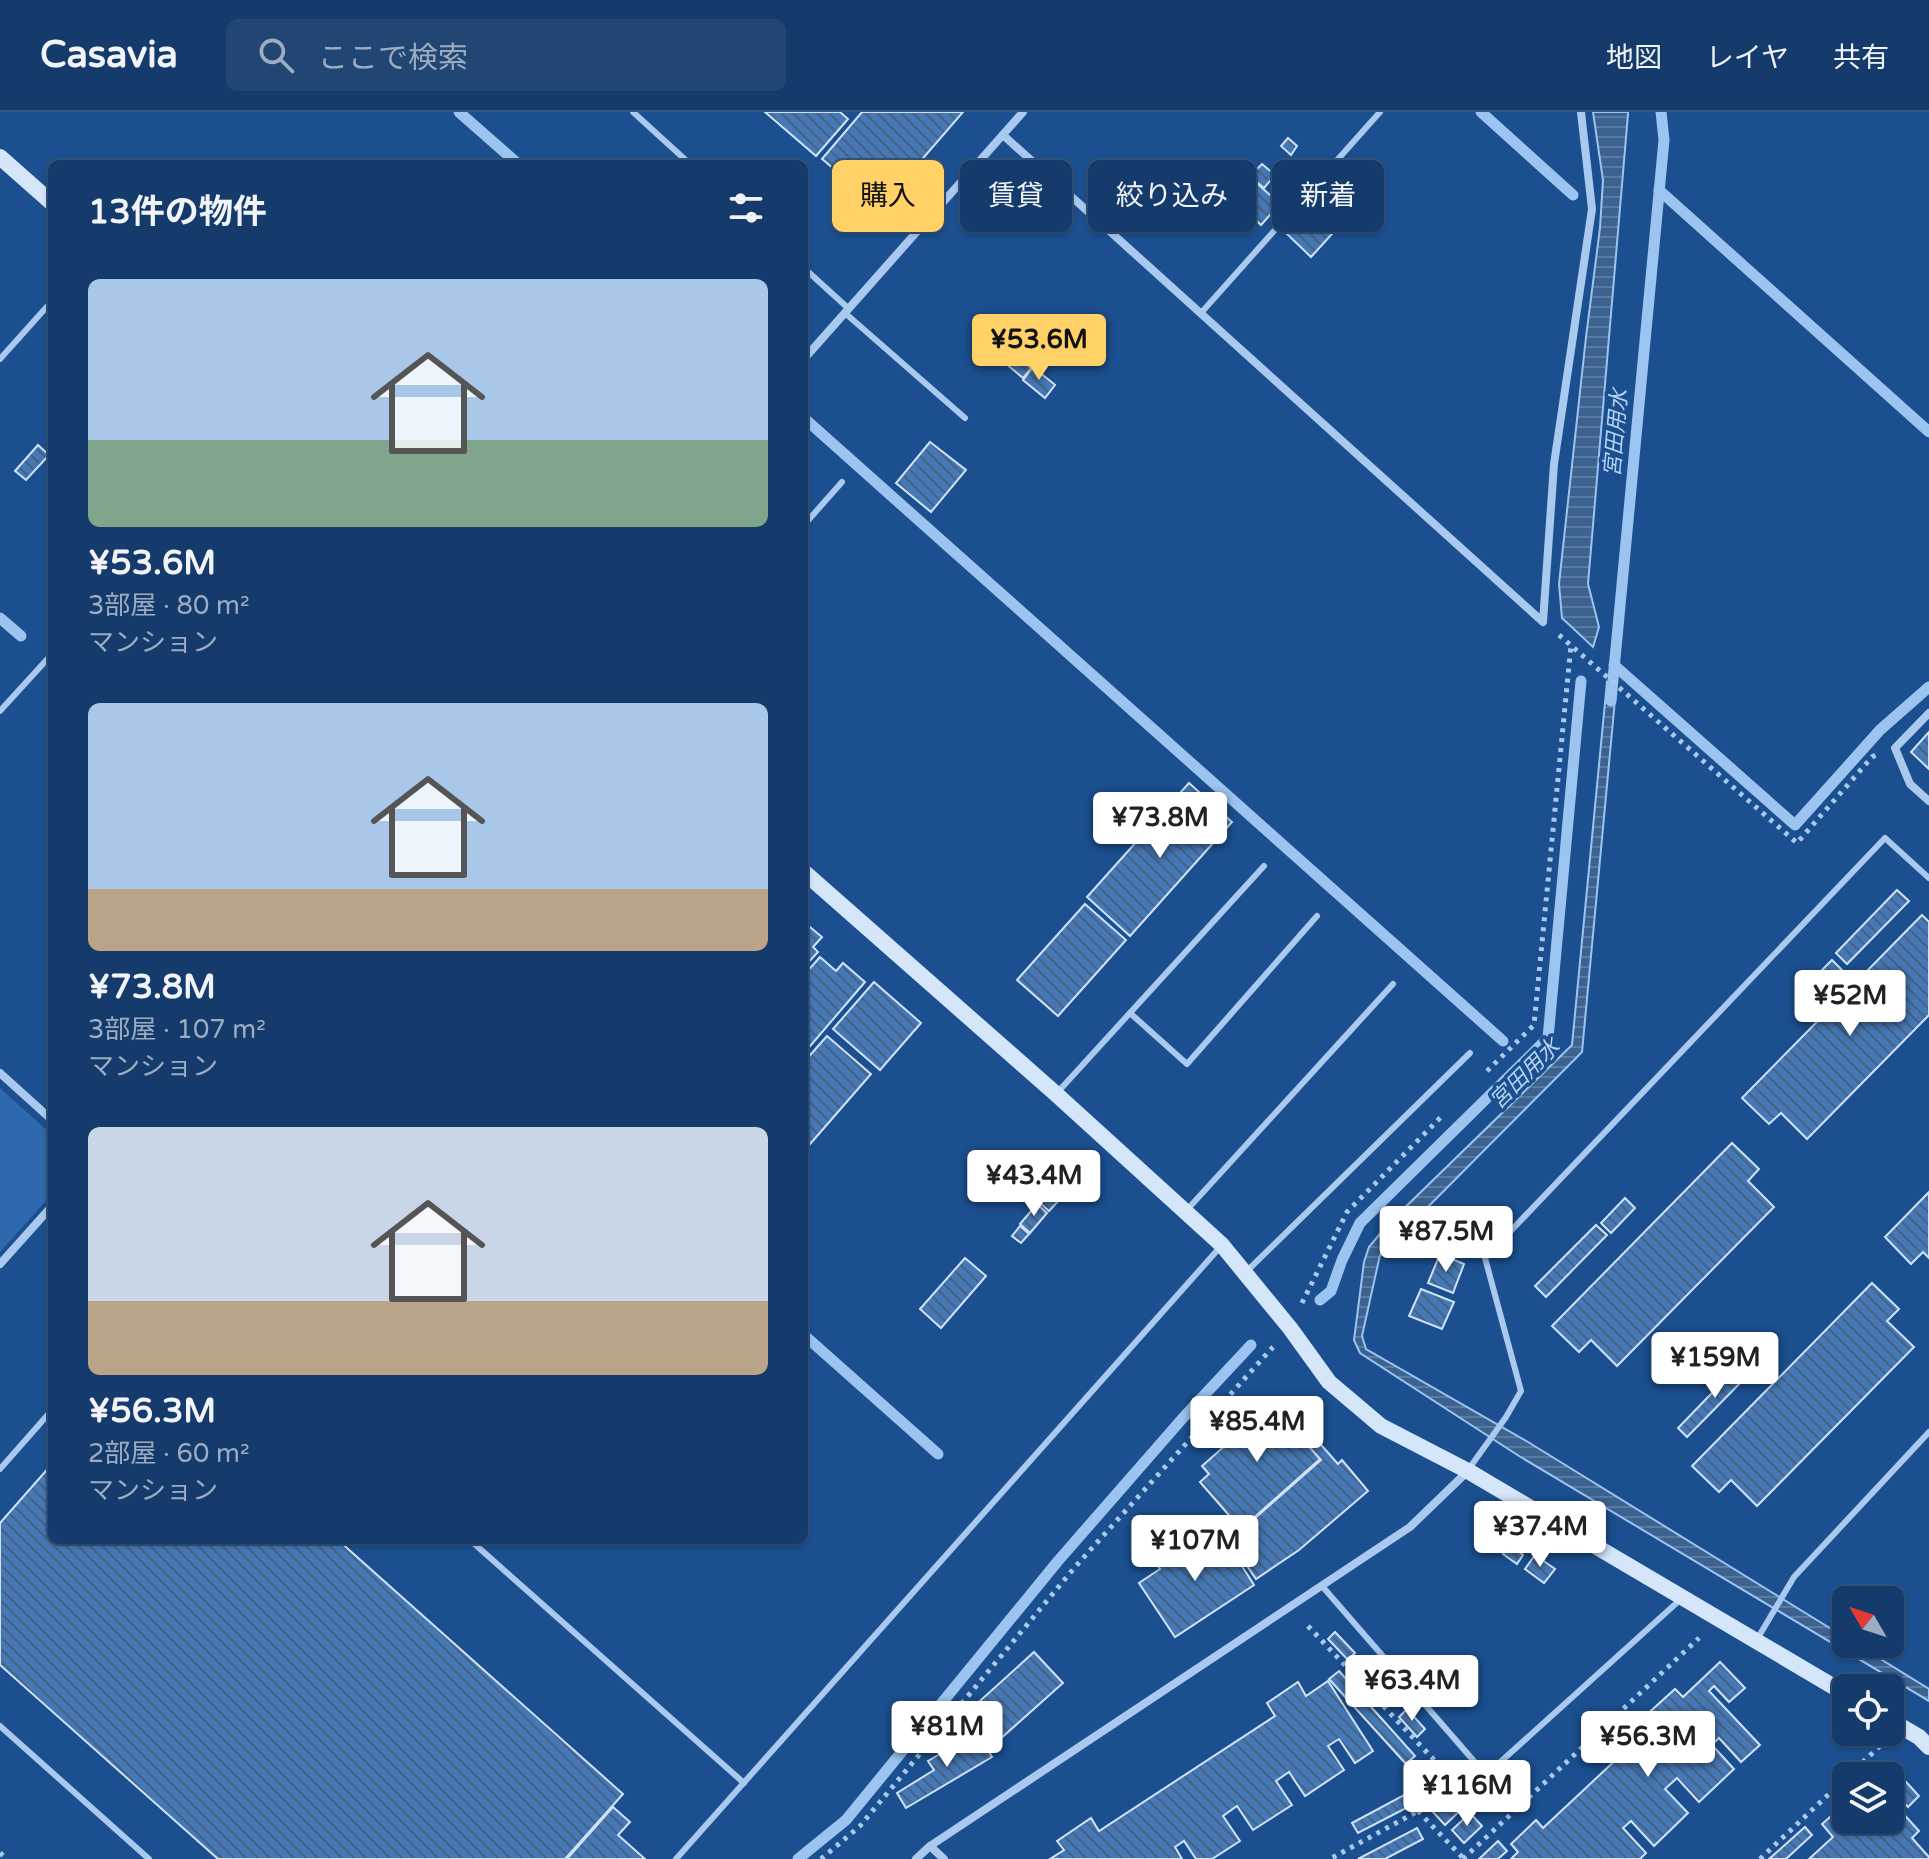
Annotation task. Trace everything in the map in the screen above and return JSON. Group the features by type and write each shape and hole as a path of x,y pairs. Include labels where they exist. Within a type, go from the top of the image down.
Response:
{"street":[{"path":"808,355 1023,112"},
{"path":"1543,622 1554,464 1592,209 1581,112"},
{"path":"1003,135 1543,622"},
{"path":"0,157 48,199"},
{"path":"1929,713 1895,748 1910,784 1929,801"},
{"path":"808,876 1222,1245 1290,1328 1329,1382 1381,1426 1468,1471 1832,1686"},
{"path":"0,1073 48,1116"},
{"path":"0,1264 48,1210"},
{"path":"916,1859 930,1846 1410,1527 1468,1471"},
{"path":"1904,1728 1929,1747"},
{"path":"930,1846 944,1859"}],"lane":[{"path":"633,112 686,160"},
{"path":"1201,313 1380,112"},
{"path":"808,272 965,418"},
{"path":"0,359 48,305"},
{"path":"808,520 842,482"},
{"path":"0,711 48,658"},
{"path":"1468,1471 1521,1391 1485,1258 1885,838 1929,878"},
{"path":"1056,1094 1264,866"},
{"path":"1130,1013 1187,1064 1317,916"},
{"path":"1185,1212 1393,984"},
{"path":"1245,1273 1470,1053"},
{"path":"676,1859 1222,1245"},
{"path":"0,1469 48,1415"},
{"path":"1756,1641 1794,1577 1929,1432"},
{"path":"475,1544 744,1783"},
{"path":"1322,1586 1486,1775 1683,1598"},
{"path":"0,1726 149,1859"}],"path":[{"path":"1543,622 1797,843 1872,757 1895,748"},
{"path":"1308,1626 1452,1779 1418,1811 1330,1859"},
{"path":"1418,1811 1464,1859 1699,1638"},
{"path":"1863,1762 1880,1746"},
{"path":"1760,1859 1832,1791"},
{"path":"0,1853 7,1859"}],"shaded area":[{"path":"1593,112 1628,114 1588,584 1599,627 1593,647 1562,618 1559,584 1600,228 1603,180"},
{"path":"1607,682 1616,689 1582,1052 1380,1255 1362,1336 1366,1349 1528,1442 1832,1629 1832,1643 1519,1456 1360,1353 1354,1340 1364,1262 1369,1247 1389,1223 1572,1045"},
{"path":"0,1088 48,1131 48,1198 0,1252"},
{"path":"1857,1658 1879,1658 1929,1689 1929,1701 1904,1686 1904,1674 1884,1674"}],"building":[{"path":"765,112 840,112 848,119 816,156"},
{"path":"862,112 963,112 922,160 832,160 832,167 822,159"},
{"path":"1288,138 1297,146 1291,155 1281,146"},
{"path":"1262,164 1272,172 1272,179 1264,188 1256,181 1256,170"},
{"path":"1256,182 1272,197 1272,213 1261,225 1256,220"},
{"path":"1289,232 1334,232 1311,257 1287,234"},
{"path":"994,337 1031,368 1023,378 986,347"},
{"path":"1033,367 1055,385 1045,398 1023,380"},
{"path":"930,442 966,470 931,512 896,483"},
{"path":"38,445 48,454 26,480 15,471"},
{"path":"1929,732 1929,769 1911,752"},
{"path":"1189,783 1232,822 1130,936 1087,897"},
{"path":"1897,890 1909,901 1847,964 1836,953"},
{"path":"1085,904 1126,940 1058,1016 1017,980"},
{"path":"1922,915 1929,922 1929,1015 1807,1139 1781,1113 1769,1124 1742,1098"},
{"path":"808,925 822,937 813,947 818,952 808,963"},
{"path":"820,957 836,971 843,963 865,982 808,1048 808,970"},
{"path":"1832,960 1843,971 1819,995 1808,984"},
{"path":"874,982 921,1023 880,1070 833,1029"},
{"path":"827,1036 871,1074 808,1146 808,1057"},
{"path":"1732,1143 1759,1169 1748,1181 1774,1207 1617,1366 1591,1340 1579,1352 1552,1326"},
{"path":"1051,1189 1061,1198 1049,1211 1039,1202"},
{"path":"1929,1192 1929,1258 1923,1252 1911,1264 1885,1237"},
{"path":"1625,1198 1635,1208 1611,1233 1601,1223"},
{"path":"1037,1204 1047,1213 1030,1233 1020,1224"},
{"path":"1596,1225 1607,1235 1546,1297 1535,1286"},
{"path":"1020,1226 1029,1234 1021,1243 1012,1236"},
{"path":"1440,1254 1464,1264 1453,1293 1428,1283"},
{"path":"965,1258 986,1276 941,1328 920,1309"},
{"path":"1872,1283 1899,1309 1887,1321 1914,1347 1757,1506 1731,1480 1719,1492 1692,1466"},
{"path":"1421,1289 1454,1302 1442,1329 1409,1316"},
{"path":"1767,1338 1776,1348 1754,1370 1744,1360"},
{"path":"1741,1363 1751,1372 1687,1437 1678,1428"},
{"path":"1253,1399 1264,1412 1272,1405 1320,1459 1241,1529 1200,1482 1209,1474 1202,1466 1245,1428 1234,1415"},
{"path":"1307,1429 1338,1464 1342,1460 1368,1491 1299,1550 1256,1579 1221,1528 1228,1523 1236,1535 1321,1460 1300,1436"},
{"path":"48,1469 48,1544 342,1544 623,1794 565,1859 218,1859 0,1665 0,1523"},
{"path":"1214,1533 1220,1541 1224,1538 1254,1585 1175,1637 1139,1583 1160,1569 1151,1555 1161,1548 1170,1562"},
{"path":"1510,1545 1523,1555 1517,1564 1503,1554"},
{"path":"1535,1555 1555,1569 1544,1583 1525,1569"},
{"path":"1335,1632 1355,1653 1348,1660 1328,1639"},
{"path":"1034,1652 1063,1683 999,1740 971,1709"},
{"path":"1720,1662 1745,1688 1729,1702 1714,1686 1709,1691 1760,1745 1741,1762 1719,1738 1712,1745 1734,1769 1699,1802 1677,1778 1665,1789 1688,1813 1654,1846 1631,1821 1623,1828 1646,1853 1640,1859 1511,1859 1518,1852 1511,1844 1536,1820 1543,1828 1652,1726 1644,1717 1675,1689 1683,1697"},
{"path":"1339,1671 1415,1756 1406,1764 1329,1679"},
{"path":"1328,1681 1373,1751 1355,1763 1339,1739 1328,1746 1344,1770 1305,1796 1289,1772 1276,1781 1292,1805 1253,1830 1237,1806 1223,1816 1240,1841 1212,1859 1196,1859 1184,1841 1175,1847 1182,1859 1050,1859 1064,1850 1057,1841 1091,1818 1099,1831 1275,1716 1267,1703 1298,1682 1306,1696"},
{"path":"1407,1709 1425,1729 1417,1737 1399,1717"},
{"path":"977,1732 992,1757 906,1808 897,1793 934,1770 928,1761"},
{"path":"1904,1780 1919,1796 1908,1807 1904,1803"},
{"path":"1453,1793 1465,1806 1445,1825 1433,1812"},
{"path":"1404,1795 1410,1806 1358,1833 1352,1823"},
{"path":"613,1807 630,1822 618,1835 645,1859 567,1859"},
{"path":"1470,1813 1482,1826 1464,1843 1452,1830"},
{"path":"1904,1814 1919,1831 1912,1838 1929,1859 1809,1859 1833,1837 1822,1824 1832,1815 1832,1834 1904,1834"},
{"path":"1805,1827 1812,1835 1786,1859 1769,1859"},
{"path":"1417,1828 1423,1839 1385,1859 1358,1859"},
{"path":"1498,1841 1507,1851 1498,1859 1479,1859"}],"waterway":[{"path":"459,112 513,160"},
{"path":"1481,112 1573,195"},
{"name":"宮田用水","path":"1611,701 1664,140 1661,112"},
{"path":"1659,190 1929,432"},
{"path":"808,422 1503,1041"},
{"path":"0,618 21,636"},
{"path":"1614,665 1795,825 1880,730 1929,687"},
{"path":"1320,1300 1331,1291 1360,1223 1548,1038 1581,681"},
{"path":"808,1339 938,1454"},
{"path":"798,1859 846,1820 1058,1561 1251,1345"}]}
